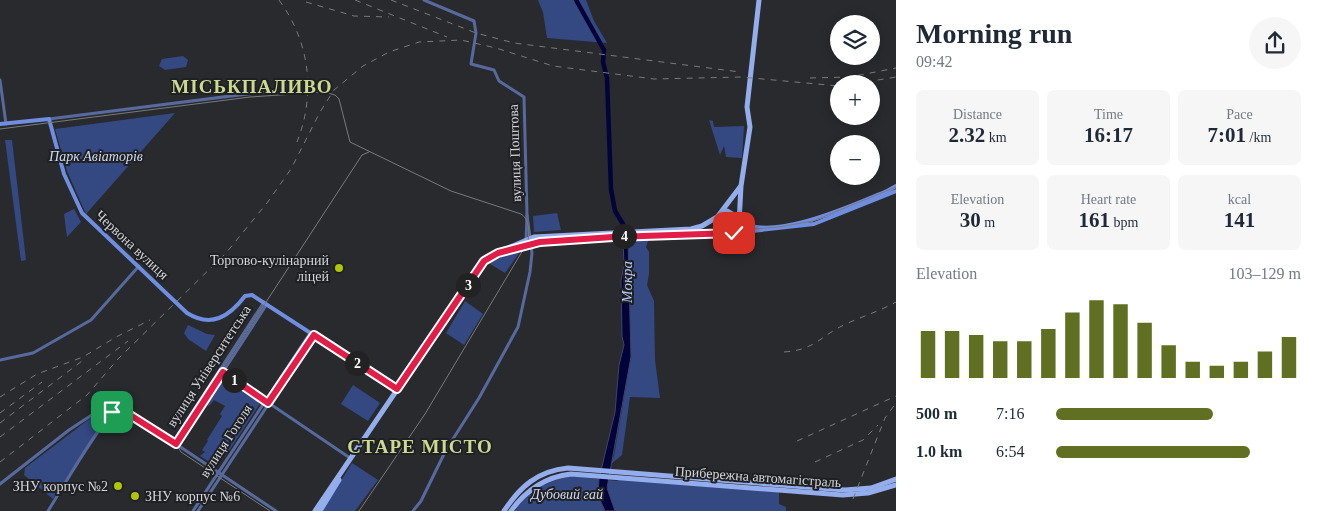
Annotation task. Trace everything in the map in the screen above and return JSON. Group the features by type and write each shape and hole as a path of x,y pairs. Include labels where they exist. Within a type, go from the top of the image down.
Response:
{"main road":[{"path":"734,233 738,227 741,186 750,127 747,107 758,0"},
{"path":"0,124 49,119"},
{"name":"Червона вулиця","path":"49,119 64,174 82,213 183,309 202,320 219,319 232,312 248,294 266,303"},
{"path":"722,234 716,224 718,216 741,186"},
{"path":"634,233 722,234 814,224 896,188"},
{"path":"315,511 484,261 498,253 528,243 612,234 691,229 702,226 727,211 747,225 754,227 776,226 814,220 896,188"},
{"path":"266,303 397,389"},
{"path":"320,511 351,458"},
{"path":"504,511 521,488 532,479 559,470 586,472"},
{"path":"512,511 527,492 543,482 564,475 586,472"},
{"name":"Прибережна автомагістраль","path":"586,472 779,488 857,490 881,485 896,479"},
{"name":"Прибережна автомагістраль","path":"789,488 854,494 874,492 896,485"}],"street":[{"name":"вулиця Поштова","path":"424,0 475,23 476,33 471,64 494,70 499,80 522,94 525,99 528,243"},
{"path":"0,80 6,124"},
{"path":"49,119 263,92"},
{"path":"413,511 421,501 446,450 516,333 530,272 527,214"},
{"path":"0,360 32,353 91,320 139,266"},
{"name":"вулиця Університетська","path":"174,443 266,303"},
{"name":"вулиця Гоголя","path":"193,511 312,334"},
{"path":"222,371 351,458"},
{"path":"0,484 107,404 119,408 276,511"},
{"path":"48,511 100,429 112,412 119,408"},
{"name":"вулиця Гоголя","path":"198,511 220,473"}],"green space":[{"path":"538,0 586,0 594,21 607,43 547,38 543,12"},
{"path":"183,56 188,60 186,67 165,70 159,66 162,59"},
{"name":"Парк Авіаторів","path":"175,113 86,214 67,171 55,129"},
{"path":"709,120 713,121 714,127 744,126 742,158 726,157 724,146 720,155"},
{"path":"5,140 12,140 26,260 21,261"},
{"path":"74,209 81,222 67,237 64,214"},
{"path":"557,213 561,230 534,232 533,216"},
{"path":"649,238 646,247 649,252 647,285 654,301 655,360 660,398 630,397 622,455 611,464 631,357 628,239"},
{"path":"520,252 505,273 487,262 493,258"},
{"path":"465,301 483,314 464,345 446,333"},
{"path":"188,325 207,334 215,335 206,351 188,339 184,333"},
{"path":"224,375 261,402 227,454 224,453 216,466 200,456 205,452 202,450 222,416 220,414 225,406 214,400 209,406 204,404"},
{"path":"353,385 380,403 368,421 341,404"},
{"path":"105,407 111,411 53,499 24,475 25,468"},
{"path":"352,463 378,480 355,511 322,511"},
{"name":"Дубовий гай","path":"572,476 599,479 598,495 605,511 515,511 526,497 539,488"},
{"path":"618,477 779,490 779,504 786,507 786,511 615,511 608,494 608,480 618,481"}],"water":[{"path":"628,239 631,357 607,488 615,511 605,511 598,495 599,479 615,412 619,365 624,345 622,336 621,281 624,265 623,240"}],"waterway":[{"name":"Мокра","path":"576,0 604,50 603,62 607,78 611,189 615,211 623,224 624,235"}],"tram line":[{"path":"0,129 250,97 324,92 335,95 339,99 350,142 451,191 521,214 527,220 529,229 526,247"},
{"path":"270,511 181,452 177,445 178,437 362,155 369,152"},
{"path":"359,511 425,414 523,250 533,240 613,234 729,231 779,227 813,221 896,187"}],"railway":[{"path":"279,0 298,33 307,69 307,105 297,142"},
{"path":"355,0 447,37"},
{"path":"391,0 476,33 514,43 740,72"},
{"path":"306,2 354,16 389,17"},
{"path":"0,462 87,395 118,359 226,253 267,203 291,169 320,112 334,90 363,66 389,52 419,42 461,40 496,48 553,66 654,79 741,77 830,85"},
{"path":"810,78 850,77 896,68"},
{"path":"880,80 896,77"},
{"path":"784,352 795,351 811,345 837,328 896,302"},
{"path":"0,397 37,374 83,357 116,337 150,320"},
{"path":"0,437 128,341"},
{"path":"0,423 82,361"},
{"path":"0,413 42,382"},
{"path":"797,441 896,396"},
{"path":"853,499 885,418 896,403"},
{"path":"815,462 863,440 878,425"}],"place":[{"name":"Торгово-кулінарний ліцей","path":"339,268"},
{"name":"ЗНУ корпус №2","path":"118,486"},
{"name":"ЗНУ корпус №6","path":"135,496"}],"district":[{"name":"МІСЬКПАЛИВО","path":"252,86"},
{"name":"СТАРЕ МІСТО","path":"420,446"}],"route":[{"path":"112,412 119,408 176,444 223,372 268,403 314,335 397,389 487,257 540,242 652,235 734,233"}]}
